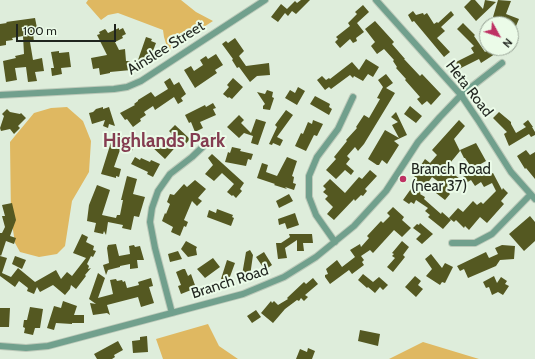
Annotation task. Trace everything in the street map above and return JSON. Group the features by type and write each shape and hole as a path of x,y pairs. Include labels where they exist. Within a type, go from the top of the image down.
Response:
{"street":[{"name":"Heta Road","path":"376,0 461,95 511,172 533,197"},
{"name":"Ainslee Street","path":"0,95 127,87 141,81 263,1"},
{"name":"Branch Road","path":"0,346 26,348 48,346 243,294 284,277 316,257 354,226 386,191 418,142 440,117 461,95 502,63"},
{"path":"335,242 316,215 309,197 309,176 317,158 338,129 353,98"},
{"path":"172,314 150,222 152,208 158,190 170,174 192,157 212,138"},
{"path":"452,243 475,243 492,234 533,197"}],"shaded area":[{"path":"88,0 181,0 196,12 213,21 168,50 163,30 118,13 108,15 101,20 86,3"},
{"path":"67,107 83,121 91,141 89,172 72,201 65,246 57,254 39,257 20,252 15,243 11,217 10,142 34,113 51,108"},
{"path":"208,324 219,346 238,359 163,359 156,339"},
{"path":"423,342 479,359 389,359"}],"building":[{"path":"301,0 310,0 296,14 292,11 288,16 285,13 278,22 271,17 281,4 287,9 295,1 297,3"},
{"path":"471,0 475,0 483,9 485,0 496,2 481,16 479,16 476,21 464,7"},
{"path":"498,0 511,1 506,14 511,16 493,16"},
{"path":"363,5 369,12 357,23 364,32 356,38 357,41 353,43 350,39 340,48 335,42 338,39 336,37 350,26 348,23 357,14 355,12"},
{"path":"413,11 416,15 423,13 424,15 427,13 434,24 437,22 438,23 451,11 454,15 441,27 445,31 437,38 450,52 444,57 414,21 412,22 408,15"},
{"path":"35,18 38,33 33,33 34,42 30,42 33,60 42,58 44,71 35,72 37,81 28,82 26,67 15,68 17,80 6,82 3,61 16,58 15,56 24,54 23,36 12,38 13,40 6,41 6,45 0,46 0,24"},
{"path":"375,21 394,42 392,44 404,59 420,76 422,74 441,94 431,105 427,101 422,105 417,99 420,97 396,68 397,67 393,61 394,60 384,49 377,54 371,46 375,42 365,29"},
{"path":"463,23 475,35 474,36 479,43 479,56 492,56 481,63 479,59 459,69 456,62 474,53 471,48 474,46 457,29"},
{"path":"119,28 119,30 123,28 126,34 122,36 123,38 115,42 119,50 125,49 126,61 130,61 131,70 110,72 100,75 99,68 93,69 91,58 107,55 97,35 105,29 108,33"},
{"path":"146,37 152,39 151,41 156,43 151,56 148,55 145,62 138,60"},
{"path":"235,38 244,51 239,56 246,66 269,63 270,75 257,76 250,82 239,67 237,68 232,60 233,59 222,44 226,41 228,43"},
{"path":"59,51 59,53 69,52 71,67 61,68 62,74 52,76 51,68 54,68 51,52"},
{"path":"216,54 223,65 215,70 217,73 195,88 184,70 191,66 194,71 203,65 200,60 206,56 208,59"},
{"path":"366,59 379,67 373,77 368,74 363,81 354,76 353,78 350,75 331,89 329,87 325,90 317,80 322,76 326,80 329,78 330,79 352,62 359,70"},
{"path":"386,74 393,83 386,88 395,93 364,144 358,151 355,147 347,156 350,159 346,164 354,171 351,175 345,170 336,179 326,170 336,159 334,157 357,128 356,127 364,115 369,118 380,99 377,98 383,87 378,80"},
{"path":"170,78 174,85 179,82 186,94 181,98 183,101 178,104 174,97 155,110 153,106 144,112 146,115 133,127 127,119 125,120 120,113 135,105 134,104 138,100 151,92 155,97 168,89 164,82"},
{"path":"233,78 243,87 232,99 223,94 229,87 227,85"},
{"path":"298,87 305,91 297,105 285,98 290,90 295,93"},
{"path":"267,90 273,92 272,97 274,98 270,110 263,109 265,104 257,92 265,94"},
{"path":"315,96 330,104 329,107 332,109 329,115 310,104"},
{"path":"213,103 216,108 213,109 216,115 200,122 203,128 195,132 191,122 189,123 185,115 205,105 206,107"},
{"path":"410,106 422,116 416,123 404,114"},
{"path":"103,107 103,109 109,107 115,126 109,124 108,128 103,126 105,120 92,124 89,113"},
{"path":"7,109 10,112 21,113 26,118 18,126 20,128 14,134 10,129 1,131 0,128 4,116 2,114"},
{"path":"286,110 293,115 277,137 283,140 280,146 273,143 272,145 269,144 277,127 275,125"},
{"path":"396,112 407,135 394,141 399,145 387,164 382,160 379,165 377,165 368,159 385,130 399,138 392,125 398,122 391,117"},
{"path":"499,112 511,122 516,133 526,127 523,124 528,120 533,127 535,135 531,137 529,134 509,146 504,134 507,132 493,118"},
{"path":"239,115 244,120 241,123 251,133 256,119 266,122 258,145 251,143 253,136 244,133 239,138 227,127"},
{"path":"313,120 323,124 317,136 314,135 306,151 295,146 301,133 303,134 308,122 312,124"},
{"path":"459,120 465,126 454,139 460,151 446,168 460,179 445,200 436,193 443,185 432,177 420,194 425,197 424,199 441,214 442,212 451,220 443,229 428,217 430,215 425,211 428,208 416,200 414,204 411,202 409,204 403,200 413,186 412,185 414,182 412,180 425,159 430,163 437,155 432,150"},
{"path":"175,125 190,139 183,147 179,143 165,159 151,146 158,140 162,144 172,134 169,131"},
{"path":"118,135 135,140 132,151 121,147 114,167 121,169 119,177 116,176 116,178 101,174 112,139 116,140"},
{"path":"476,143 486,161 479,165 487,176 493,173 502,190 503,188 508,193 501,201 504,204 487,223 480,217 469,230 465,226 464,228 456,220 454,222 449,218 458,208 463,212 473,201 477,205 481,202 483,204 496,191 492,183 484,187 481,182 475,186 471,180 466,183 463,177 474,171 460,150"},
{"path":"232,147 241,149 240,151 253,154 251,160 248,159 246,166 225,162 228,152 230,153"},
{"path":"526,150 530,155 535,152 535,179 526,168 525,169 517,156"},
{"path":"212,154 244,183 240,189 242,191 236,198 227,192 234,184 222,173 214,181 205,174 213,165 208,158"},
{"path":"135,157 140,160 141,158 150,162 151,160 160,164 153,177 147,174 148,172 131,164"},
{"path":"287,157 297,161 292,176 294,177 293,183 296,184 294,190 274,185 275,184 257,178 262,163 268,165 266,172 277,176"},
{"path":"370,170 377,176 365,189 367,191 363,196 361,195 355,201 354,199 334,220 327,214 333,207 325,199 328,196 323,192 326,189 323,186 330,179 345,193 359,177 362,179"},
{"path":"127,176 137,179 133,194 145,197 139,217 134,216 131,230 122,228 123,225 108,222 106,235 104,231 103,234 94,232 96,223 87,221 89,205 97,185 110,190 102,215 116,218 117,215 120,215 123,200 121,200"},
{"path":"195,180 206,189 198,198 202,201 197,206 192,201 184,220 188,222 186,227 184,226 180,236 171,232 173,227 162,221 170,204 167,202 170,194 174,195 184,184 187,187"},
{"path":"289,194 293,201 279,208 276,201"},
{"path":"12,203 16,220 10,236 16,238 14,244 6,241 1,256 0,233 2,233 5,227 2,216 5,216 2,205"},
{"path":"393,207 404,217 402,220 411,228 402,237 394,230 373,253 370,250 361,256 364,260 362,262 364,265 352,274 349,270 330,284 325,277 325,275 328,274 326,269 337,260 342,267 355,257 350,250 360,244 361,247 369,238 367,236 381,221 383,223 390,216 387,213"},
{"path":"217,209 233,215 232,217 234,218 231,226 207,217 209,210 216,213"},
{"path":"295,213 299,225 287,229 285,223 279,225 278,219"},
{"path":"530,216 535,222 535,241 524,251 509,234"},
{"path":"420,223 433,234 422,244 416,239 421,234 413,228"},
{"path":"82,234 88,237 86,242 94,246 93,250 96,251 93,257 91,256 87,264 89,266 88,269 91,268 85,275 86,276 76,289 71,285 70,289 65,295 53,285 40,292 37,287 34,294 27,291 28,288 19,281 15,287 0,276 0,256 7,258 2,273 11,277 18,268 35,282 56,270 61,279 67,272 72,276 86,258 73,253"},
{"path":"289,234 312,234 313,243 303,243 304,251 297,251 297,240 285,248 287,258 278,259 276,243 281,243 290,237"},
{"path":"186,241 197,247 197,255 188,257 181,249"},
{"path":"402,241 409,247 403,255 405,257 393,272 387,267 395,258 392,256 394,254 392,253"},
{"path":"116,244 119,256 130,254 129,246 140,246 144,260 137,260 138,268 130,269 130,264 120,266 108,270 106,275 103,265 109,263 107,248 108,245"},
{"path":"502,245 515,246 514,259 500,260 496,266 468,278 464,269 460,271 457,266 486,252 489,258 498,254 495,248"},
{"path":"250,250 253,255 250,276 242,275 246,252"},
{"path":"178,251 182,259 170,262 168,254"},
{"path":"264,252 272,265 265,270 256,257"},
{"path":"431,254 442,268 445,263 453,267 445,283 442,282 440,285 426,276 432,269 425,259"},
{"path":"15,256 26,260 22,269 12,264"},
{"path":"213,258 220,267 205,278 197,269"},
{"path":"227,260 235,263 228,282 221,279"},
{"path":"185,269 188,276 191,274 196,288 181,294 178,286 181,285 176,272"},
{"path":"98,273 105,278 98,298 113,294 110,280 116,279 117,281 125,281 127,288 139,285 138,282 151,278 153,286 149,287 154,303 141,307 138,297 107,305 110,315 107,313 93,315 90,303 96,304 89,299"},
{"path":"363,274 373,282 379,277 388,285 383,290 380,287 375,293 358,280"},
{"path":"415,276 421,281 418,285 423,289 416,297 405,287"},
{"path":"494,276 497,283 501,277 507,281 505,284 509,286 503,295 498,292 492,295 489,287 486,288 483,282"},
{"path":"313,278 318,284 305,295 308,297 304,301 301,298 299,301 297,300 285,309 273,323 261,313 271,301 272,303 274,301 278,305 288,299 287,298 304,282 306,284"},
{"path":"63,301 77,306 74,315 84,315 84,323 56,323 54,330 47,328 54,306 61,308"},
{"path":"30,307 43,309 40,328 35,328 33,335 24,333 25,328 23,327 24,320 27,320"},
{"path":"0,308 10,308 9,327 0,327"},
{"path":"256,310 261,317 252,323 247,316"},
{"path":"360,330 380,334 378,346 358,341"},
{"path":"147,336 148,352 133,353 132,341 140,340 140,337"},
{"path":"118,341 123,350 114,355 115,357 112,359 97,359 94,354"},
{"path":"308,348 315,351 312,359 296,359 300,349 307,352"}],"place":[{"name":"Branch Road (near 37)","path":"403,179"}],"district":[{"name":"Highlands Park","path":"164,141"}]}
